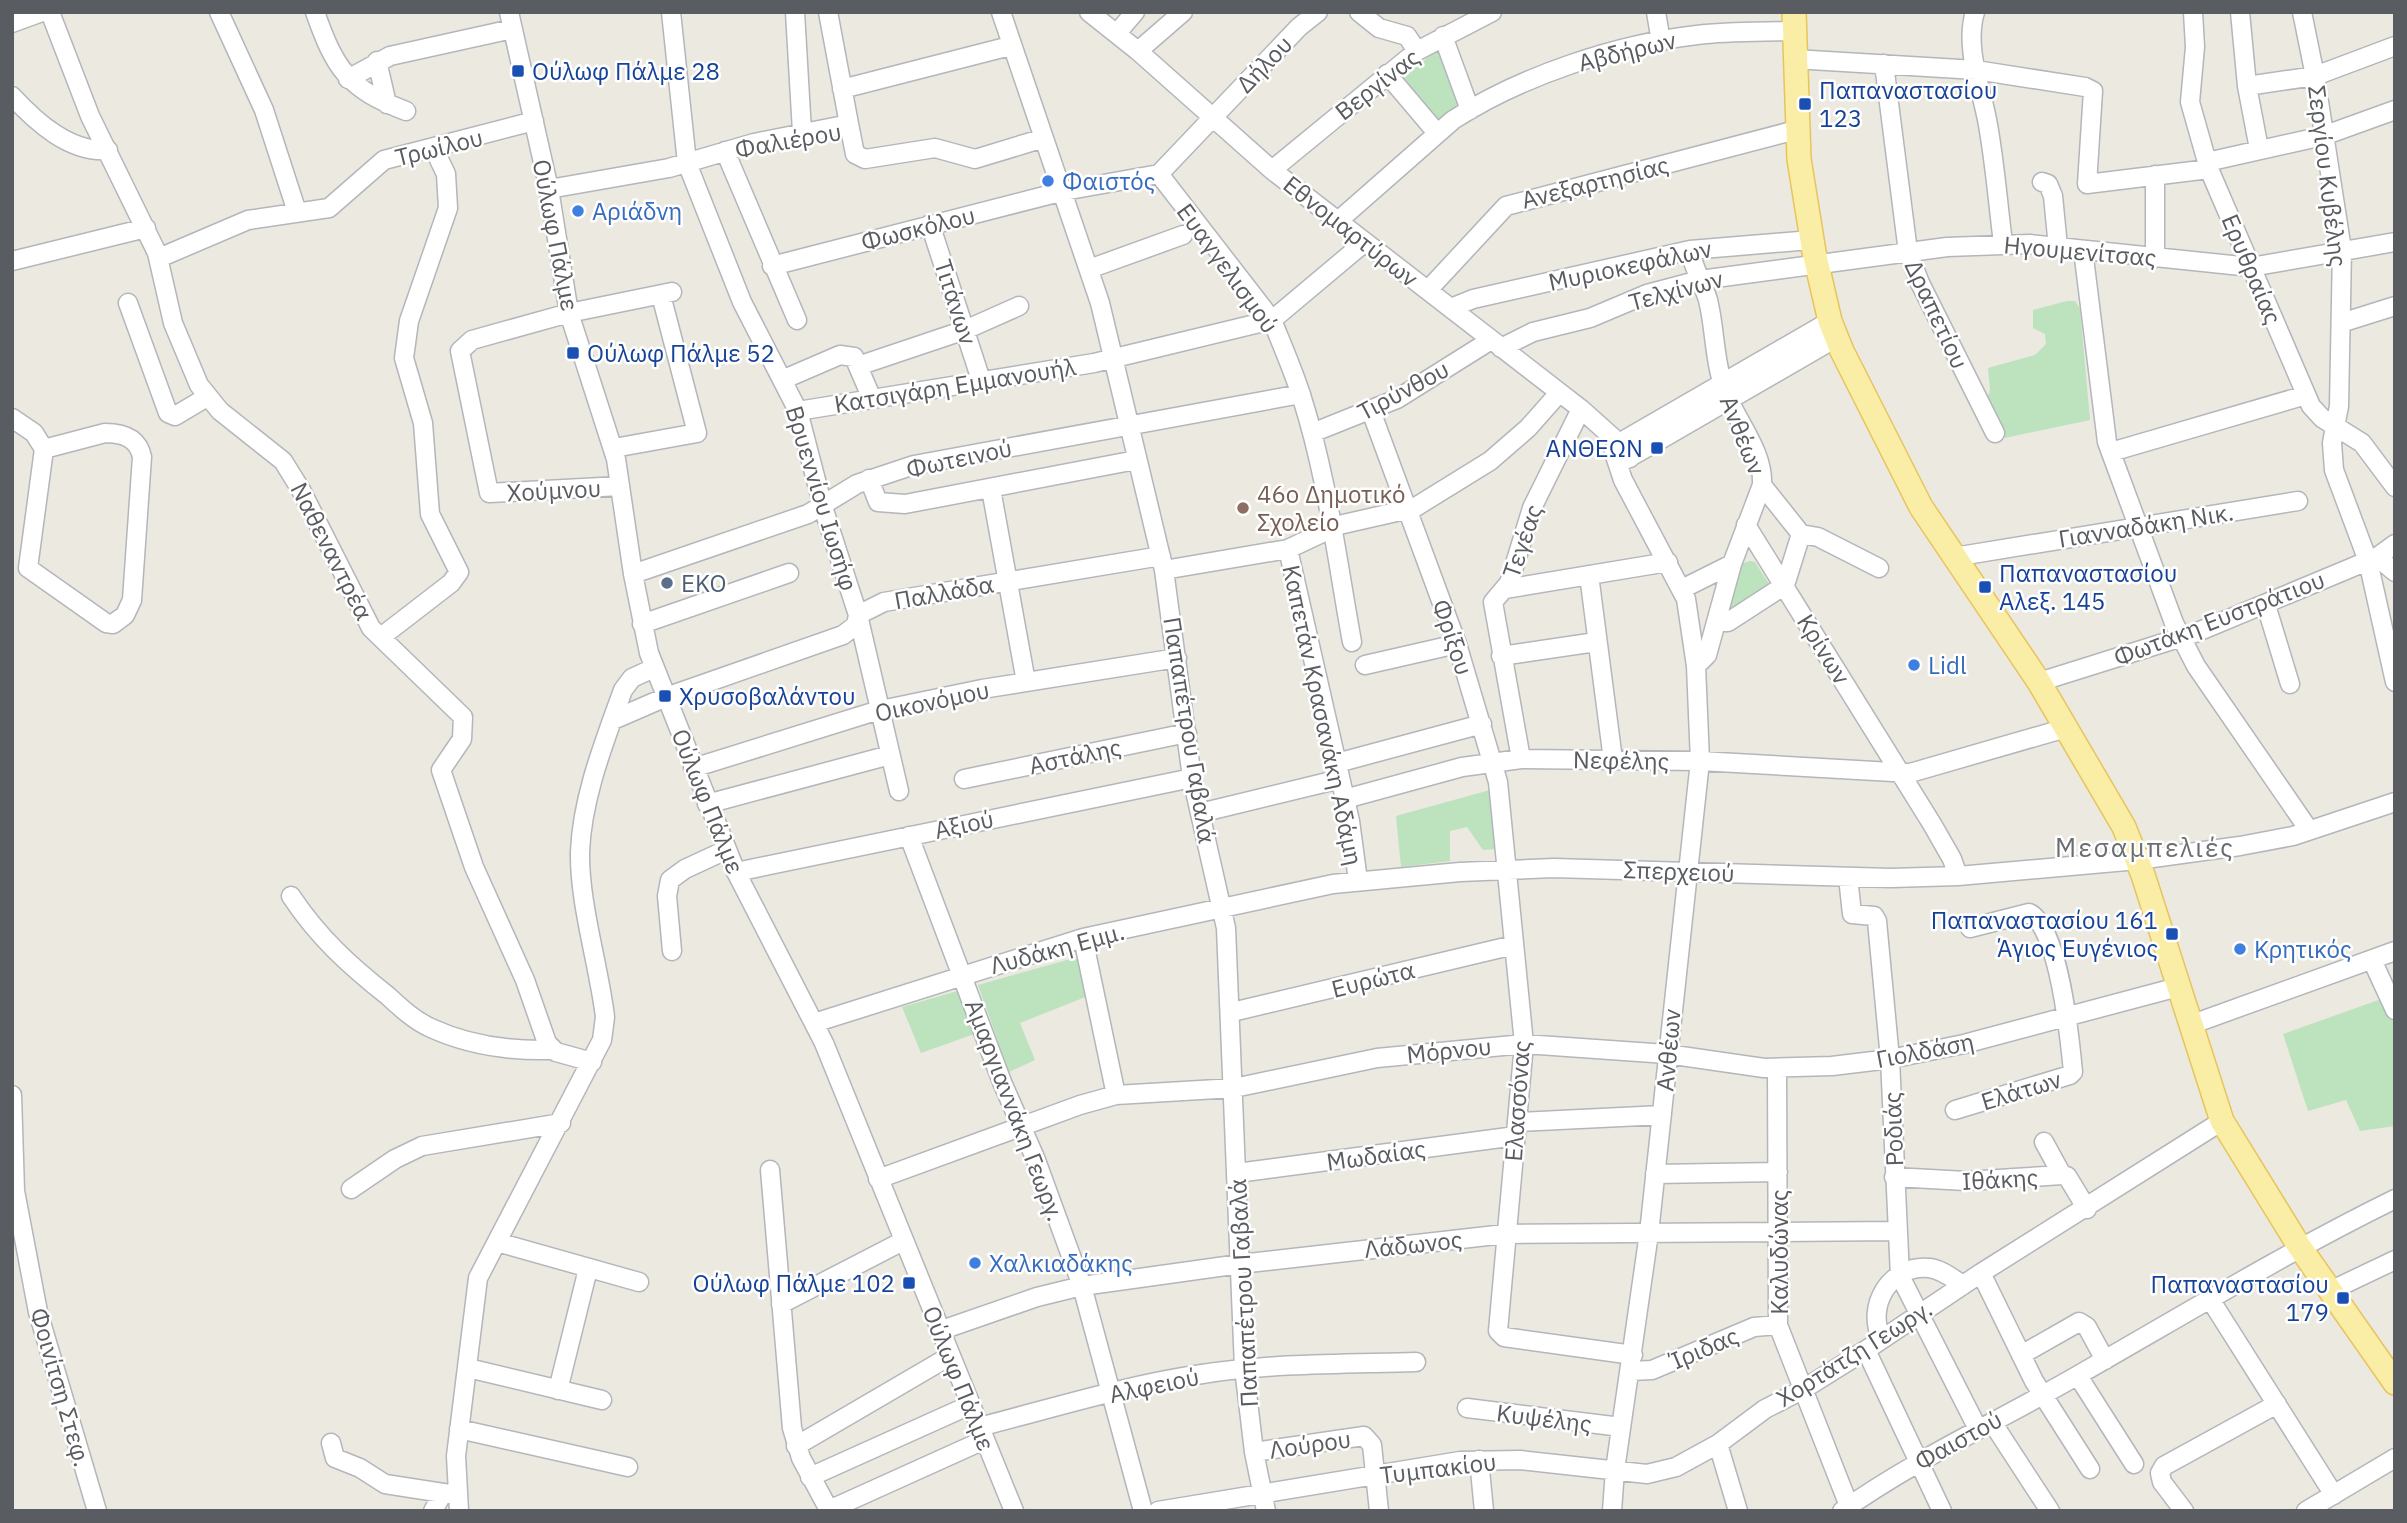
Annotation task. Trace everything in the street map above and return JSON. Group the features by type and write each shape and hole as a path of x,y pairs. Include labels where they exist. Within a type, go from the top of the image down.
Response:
{"main road":[{"path":"1794,22 1796,130 1811,240 1833,330 1904,479 2039,682 2104,788 2138,860 2222,1121 2330,1291 2395,1383"}],"street":[{"path":"12,23 42,12"},
{"name":"Ναθεναντρέα","path":"50,12 90,116 159,258 165,295 179,340 207,397 287,466 349,581 366,621 463,717 463,739 442,767 444,782 474,867 525,980 551,1050"},
{"path":"219,12 264,110 297,212"},
{"path":"315,12 330,52 348,79 387,104 405,111"},
{"name":"Βρυεννίου Ιωσήφ","path":"671,12 687,163 732,281 798,411 823,507 858,615 899,791"},
{"path":"794,12 803,132"},
{"path":"828,12 849,124"},
{"name":"Παπαπέτρου Γαβαλά","path":"1001,12 1010,46 1064,191 1089,269 1113,359 1162,563 1192,778 1223,908 1232,1012 1244,1368 1254,1452 1264,1502"},
{"name":"Εθνομαρτύρων","path":"1089,12 1138,51 1272,170 1581,409 1621,453"},
{"path":"1117,33 1135,12"},
{"path":"1138,51 1183,12"},
{"name":"Δήλου","path":"1159,174 1299,27 1318,12"},
{"path":"1359,12 1379,27 1407,36 1417,51"},
{"name":"Βεργίνας","path":"1272,170 1417,51 1443,37 1464,18 1492,12"},
{"path":"1657,12 1661,42"},
{"path":"1975,12 1971,24 1976,70 1990,140 2003,243"},
{"name":"Ερυθραίας","path":"2193,12 2195,47 2190,102 2208,166 2316,413 2362,443 2395,487"},
{"path":"2240,12 2247,86 2259,149"},
{"name":"Σεργίου Κυβέλης","path":"2302,12 2315,76 2342,250 2339,406 2332,443 2338,486 2372,559 2395,682"},
{"path":"348,79 377,61 511,20"},
{"name":"Ούλωφ Πάλμε","path":"511,20 548,189 569,313 614,448 642,624 654,668 726,850 814,1023 1014,1511"},
{"name":"Αβδήρων","path":"1437,133 1470,110 1566,66 1696,35 1794,22"},
{"path":"1443,37 1470,110"},
{"path":"842,89 1010,46"},
{"path":"2247,86 2315,76 2395,46"},
{"path":"1794,59 1976,70 2085,87 2093,91 2087,184 2208,166 2259,149 2323,136 2395,110"},
{"path":"377,61 387,104"},
{"name":"Δραπετίου","path":"1884,64 1908,252 1920,284 1995,433"},
{"path":"1338,221 1437,133 1387,74"},
{"path":"12,96 36,120 61,137 89,149 108,150"},
{"name":"Τρωίλου","path":"159,258 248,220 320,211 335,205 384,160 534,121"},
{"name":"Φαλιέρου","path":"548,189 687,163 724,151 849,124 855,154 865,159 935,148 975,159 1044,138"},
{"name":"Ανεξαρτησίας","path":"1428,290 1506,206 1796,130"},
{"path":"381,637 451,583 459,572 430,514 423,423 404,358 409,321 449,204 446,174 434,149"},
{"path":"724,151 797,320"},
{"name":"Φωσκόλου","path":"772,266 1064,191 1159,174"},
{"name":"Ευαγγελισμού","path":"1159,174 1272,320 1301,394 1312,432 1352,642"},
{"path":"2155,175 2155,258"},
{"path":"2042,182 2048,184 2053,196 2058,247"},
{"name":"Τιτάνων","path":"930,224 981,380"},
{"path":"12,261 146,228"},
{"path":"1089,269 1183,235"},
{"name":"Μυριοκεφάλων","path":"1451,308 1473,299 1690,250 1811,240"},
{"path":"1272,320 1365,242"},
{"name":"Ηγουμενίτσας","path":"1817,264 2003,243 2251,267 2395,243"},
{"name":"Ανθέων","path":"1690,250 1709,306 1725,391 1749,438 1762,476 1762,485 1732,564 1707,655 1696,666"},
{"path":"2083,250 2099,391 2111,452 2180,638 2196,666 2309,831"},
{"name":"Τελχίνων","path":"1496,344 1590,318 1647,294 1700,280 1817,264"},
{"path":"569,313 666,294 697,432 614,448"},
{"path":"128,303 168,413 175,416 207,397"},
{"path":"858,366 965,330 1019,306"},
{"path":"2341,323 2395,306"},
{"name":"Χούμνου","path":"569,313 472,340 463,346 459,356 489,493 620,486"},
{"name":"Κατσιγάρη Εμμανουήλ","path":"798,411 1113,359 1272,320"},
{"path":"1621,453 1833,330"},
{"name":"Τιρύνθου","path":"1312,432 1371,411 1496,344"},
{"path":"782,380 843,354 851,355 872,399"},
{"path":"1162,563 1288,549 1331,528 1408,510 1433,498 1490,461 1528,428 1559,393"},
{"name":"Φωτεινού","path":"633,574 823,507 869,479 938,459 1301,394"},
{"path":"2111,452 2306,395"},
{"name":"Τεγέας","path":"1521,759 1493,605 1511,579 1532,508 1581,409"},
{"name":"Φρίξου","path":"1371,411 1457,644 1494,761 1507,869"},
{"path":"12,418 34,432 44,449 29,568 106,623 116,624 125,615 132,600 142,457 140,447 120,433 105,433 44,449"},
{"name":"Ανθέων","path":"1612,1511 1615,1470 1649,1233 1700,761 1696,666 1690,617 1682,589 1621,453"},
{"path":"869,479 878,502 888,505 990,489 1136,460"},
{"path":"1762,485 1801,534 1818,537 1879,568"},
{"path":"990,489 1026,682"},
{"name":"Γιανναδάκη Νικ.","path":"1954,556 2298,501"},
{"name":"Κρίνων","path":"1746,525 1900,773"},
{"path":"1718,622 1728,622 1784,585 1801,534"},
{"name":"Φωτάκη Ευστράτιου","path":"2039,682 2180,638 2372,559 2395,544"},
{"name":"Καπετάν Κρασανάκη Αδάμη","path":"1288,549 1345,799 1357,881"},
{"path":"2372,559 2395,572"},
{"path":"1505,589 1668,562"},
{"name":"Παλλάδα","path":"613,720 666,697 843,635 856,625 858,615 884,602 1008,581 1162,563"},
{"path":"1682,589 1732,564"},
{"path":"642,624 789,573"},
{"path":"1589,575 1613,760"},
{"path":"2266,604 2290,684"},
{"path":"1501,656 1596,642"},
{"path":"1365,665 1457,644"},
{"name":"Οικονόμου","path":"694,768 879,711 1026,682 1177,658"},
{"path":"453,1499 477,1282 602,1040 605,1017 580,850 595,776 625,685 637,675 654,668"},
{"path":"1200,813 1482,724"},
{"name":"Νεφέλης","path":"1345,799 1494,761 1521,759 1700,761 1900,773 1928,769 2066,728"},
{"name":"Αστάλης","path":"964,779 1187,733"},
{"path":"707,804 890,755"},
{"path":"1900,773 1949,853 1958,876"},
{"name":"Αξιού","path":"736,872 1192,778"},
{"name":"Σπερχειού","path":"1223,908 1311,888 1357,881 1507,869 1690,870 1848,877 1958,876 2138,860 2240,846 2309,831 2395,802"},
{"name":"Αμαργιαννάκη Γεωργ.","path":"909,835 1082,1286 1143,1511"},
{"path":"671,951 667,896 670,880 685,869 726,850"},
{"name":"Ελασσόνας","path":"1498,1333 1524,1044 1507,869"},
{"name":"Ροδιάς","path":"1848,877 1852,914 1874,916 1877,921 1890,1059 1900,1276 1985,1425 2050,1511"},
{"path":"291,897 331,949 423,1024 455,1038 525,1051 551,1050 592,1062"},
{"name":"Λυδάκη Εμμ.","path":"814,1023 1083,938 1223,908"},
{"path":"1970,928 2019,913 2034,916 2046,932 2068,1017"},
{"path":"1083,938 1116,1095"},
{"name":"Ευρώτα","path":"1232,1012 1514,945"},
{"path":"2190,1025 2395,951"},
{"path":"2372,960 2395,1010"},
{"name":"Γιολδάση","path":"1667,1054 1777,1069 1890,1059 1964,1044 2178,987"},
{"name":"Ελάτων","path":"1955,1110 2072,1073 2068,1017"},
{"name":"Μόρνου","path":"878,1179 1116,1095 1234,1088 1377,1058 1524,1044 1667,1054"},
{"name":"Καλυδώνας","path":"1777,1069 1778,1325 1847,1509"},
{"name":"Φοινίτση Στεφ.","path":"12,1095 15,1191 38,1312 97,1511"},
{"name":"Μωδαίας","path":"1237,1173 1517,1129 1662,1115"},
{"name":"Χορτάτζη Γεωργ.","path":"1615,1470 1647,1474 1661,1472 1718,1444 1766,1409 1866,1350 1963,1284 2087,1209 2222,1121"},
{"path":"351,1189 395,1159 422,1146 561,1123"},
{"path":"2045,1142 2062,1175"},
{"path":"770,1170 791,1418 796,1446 829,1510"},
{"path":"1655,1174 1778,1172"},
{"name":"Ιθάκης","path":"1894,1177 1966,1181 2062,1175 2067,1176 2087,1209"},
{"name":"Φαιστού","path":"1847,1509 1919,1461 2078,1376 2301,1246 2395,1199"},
{"name":"Λάδωνος","path":"939,1331 1037,1297 1082,1286 1240,1264 1505,1234 1896,1231"},
{"path":"782,1304 903,1241"},
{"path":"497,1242 639,1282"},
{"path":"2330,1291 2395,1260"},
{"path":"1882,1339 1877,1329 1875,1308 1880,1294 1900,1276 1920,1268 1931,1268 1963,1284"},
{"path":"558,1390 588,1269"},
{"path":"1981,1273 2042,1395 2090,1469"},
{"path":"2210,1299 2334,1495"},
{"path":"2021,1355 2080,1322 2087,1327 2105,1360"},
{"name":"Ίριδας","path":"1498,1333 1504,1337 1632,1363 1652,1370 1754,1327 1778,1325"},
{"path":"1866,1350 1942,1511"},
{"path":"796,1446 950,1356"},
{"name":"Αλφειού","path":"829,1510 981,1433 1112,1392 1169,1379 1244,1368 1416,1362"},
{"path":"468,1368 602,1400"},
{"path":"2078,1376 2134,1464"},
{"path":"2184,1511 2162,1482 2160,1474 2164,1466 2277,1404"},
{"path":"810,1477 970,1405"},
{"name":"Κυψέλης","path":"1467,1408 1621,1427"},
{"path":"459,1429 628,1467"},
{"name":"Λούρου","path":"1254,1452 1364,1436 1372,1445 1375,1476"},
{"path":"331,1443 335,1458 360,1468 383,1483 453,1499"},
{"path":"1718,1444 1738,1511"},
{"path":"2306,1511 2395,1458"},
{"path":"1479,1460 1483,1511"},
{"name":"Τυμπακίου","path":"1158,1511 1264,1502 1375,1476 1479,1460 1520,1460 1615,1470"},
{"path":"1375,1476 1378,1511"},
{"path":"433,1511 453,1499"}],"green space":[{"path":"1439,47 1462,107 1441,128 1401,81"},
{"path":"2075,301 2080,309 2090,420 2005,438 1987,399 1990,390 1988,368 2035,355 2046,344 2045,334 2033,328 2033,310"},
{"path":"1755,562 1771,587 1727,614 1740,564"},
{"path":"1490,790 1495,849 1483,850 1467,827 1450,831 1450,861 1401,867 1396,816"},
{"path":"1081,956 1088,996 1020,1023 1035,1060 1009,1072 978,985"},
{"path":"961,990 977,1033 921,1053 902,1007"},
{"path":"2384,998 2395,1022 2395,1126 2360,1131 2346,1100 2308,1111 2283,1034"}],"place":[{"name":"Ούλωφ Πάλμε 28","path":"518,71"},
{"name":"Παπαναστασίου 123","path":"1805,104"},
{"name":"Φαιστός","path":"1048,181"},
{"name":"Αριάδνη","path":"578,211"},
{"name":"Ούλωφ Πάλμε 52","path":"573,353"},
{"name":"ΑΝΘΕΩΝ","path":"1657,448"},
{"name":"46ο Δημοτικό Σχολείο","path":"1243,508"},
{"name":"EKO","path":"667,583"},
{"name":"Παπαναστασίου Αλεξ. 145","path":"1985,587"},
{"name":"Lidl","path":"1914,665"},
{"name":"Χρυσοβαλάντου","path":"665,696"},
{"name":"Παπαναστασίου 161 Άγιος Ευγένιος","path":"2172,934"},
{"name":"Κρητικός","path":"2240,949"},
{"name":"Χαλκιαδάκης","path":"975,1263"},
{"name":"Ούλωφ Πάλμε 102","path":"909,1283"},
{"name":"Παπαναστασίου 179","path":"2343,1298"}],"district":[{"name":"Μεσαμπελιές","path":"2145,847"}]}
